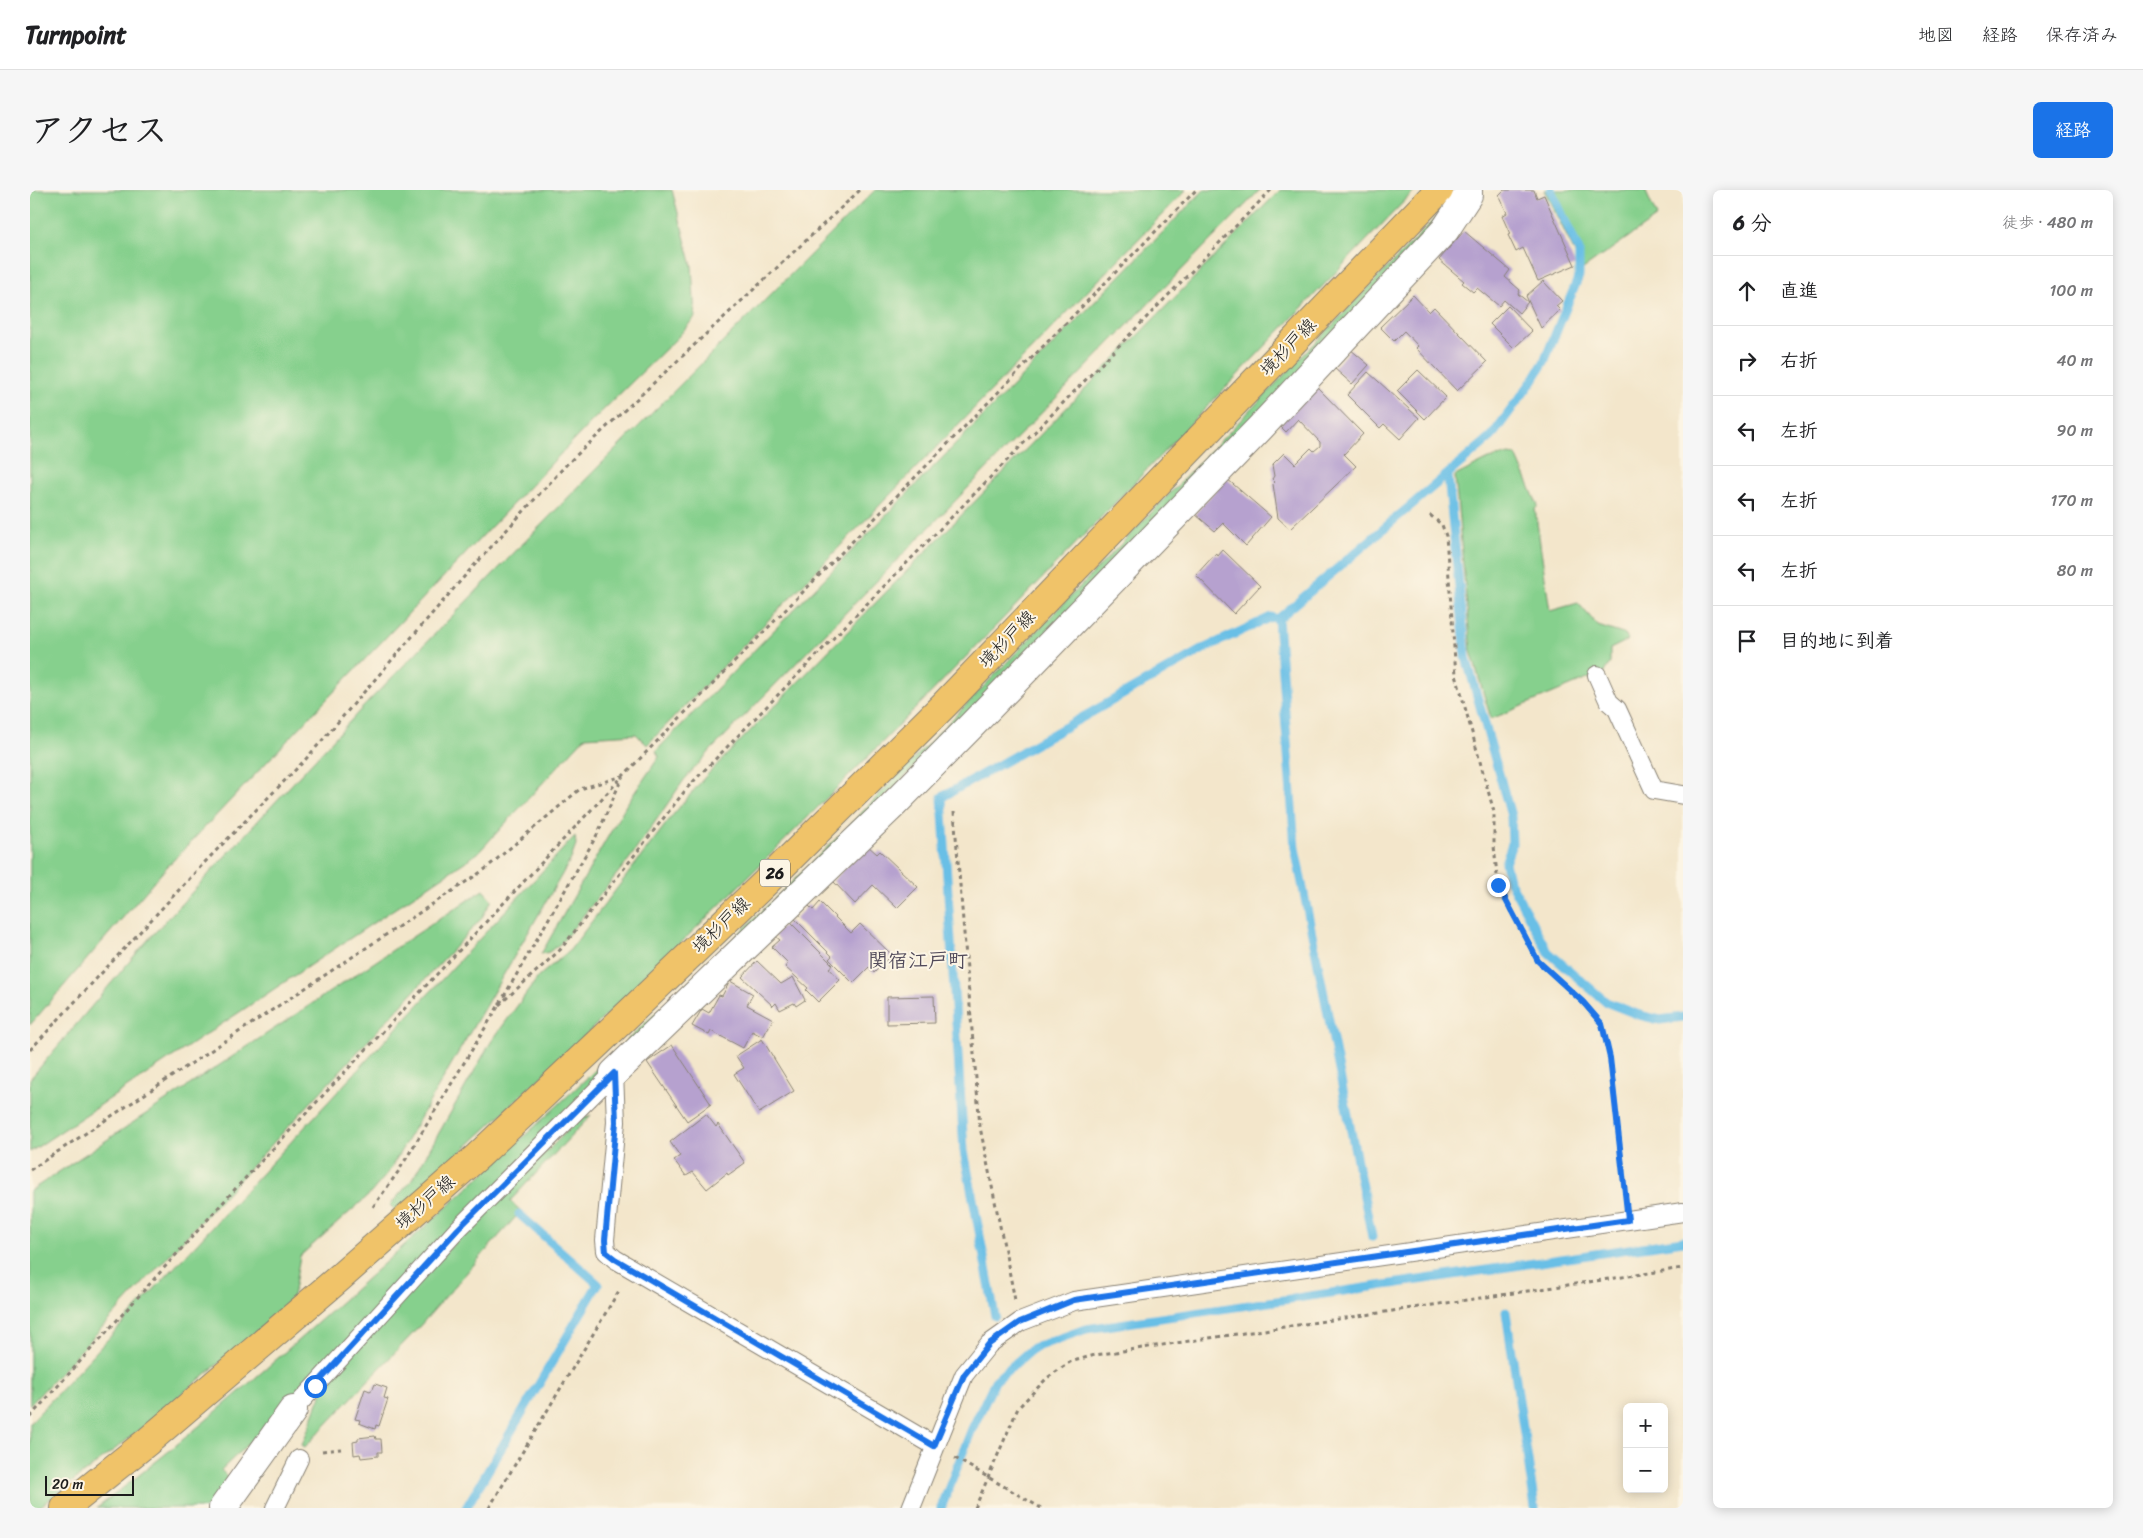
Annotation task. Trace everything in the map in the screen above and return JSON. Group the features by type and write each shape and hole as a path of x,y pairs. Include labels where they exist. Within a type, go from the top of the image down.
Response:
{"main road":[{"name":"境杉戸線","path":"65,1508 147,1442 338,1279 478,1156 765,883 945,704 1439,190"}],"street":[{"path":"614,1073 892,806 1246,442 1445,230 1468,195 1468,190"},
{"path":"223,1508 294,1410"}],"lane":[{"path":"1597,675 1609,702 1616,709 1654,790 1683,795"},
{"path":"614,1073 616,1122 605,1240 606,1252 942,1450"},
{"path":"294,1410 458,1229 614,1073"},
{"path":"911,1508 942,1450 964,1375 989,1344 1020,1322 1074,1300 1683,1212"},
{"path":"275,1508 300,1459"}],"path":[{"path":"30,1050 204,864 305,760 470,570 566,465 860,190"},
{"path":"30,1417 236,1188 623,776 1196,190"},
{"path":"499,1005 560,950 688,787 1270,190"},
{"path":"1430,516 1442,525 1446,536 1456,675 1494,812 1494,846 1498,885 1538,961 1583,1002 1602,1024 1610,1058 1628,1220"},
{"path":"367,1213 398,1172 499,1005 598,833 623,776"},
{"path":"30,1170 484,870 580,790 623,776"},
{"path":"954,812 980,1128 1020,1322"},
{"path":"975,1508 1018,1408 1046,1378 1070,1362 1094,1355 1683,1268"},
{"path":"489,1508 632,1269"},
{"path":"942,1450 1041,1508"}],"green space":[{"path":"30,190 672,190 692,266 695,317 678,337 592,421 165,869 30,1025"},
{"path":"875,190 1186,190 647,745 636,734 585,737 478,853 30,1152 30,1079 146,942 365,705 598,467"},
{"path":"1204,190 1260,190 711,750 684,780 630,858 561,943 549,952 541,954 626,805 659,757 656,751"},
{"path":"1280,190 1415,190 1040,581 787,838 529,1089 396,1211 390,1205 412,1180 491,1042 539,976 570,950 672,816 705,777"},
{"path":"1544,190 1645,190 1657,217 1583,269"},
{"path":"1454,199 1310,364 292,1401 221,1470 233,1482 214,1508 97,1508 271,1365 432,1221 728,944 844,831"},
{"path":"1509,454 1516,455 1538,506 1535,509 1550,611 1578,603 1598,626 1626,635 1628,640 1610,649 1610,663 1604,672 1491,719 1471,651 1455,476 1489,459"},
{"path":"575,836 576,845 571,859 388,1173 369,1195 300,1256 292,1302 127,1440 38,1508 30,1508 30,1423"},
{"path":"483,890 492,900 481,919 30,1405 30,1191"},
{"path":"591,1115 510,1201 521,1211 418,1328 305,1447 302,1445 326,1382 450,1248 578,1120"}],"building":[{"path":"1504,190 1534,190 1537,198 1544,195 1575,265 1538,281 1523,248 1516,252 1508,235 1510,234 1502,216 1507,213 1499,195"},
{"path":"1464,231 1510,270 1505,277 1520,290 1518,294 1528,302 1519,313 1504,300 1499,306 1477,288 1473,292 1462,283 1464,281 1439,260"},
{"path":"1543,281 1562,301 1556,306 1560,310 1541,328 1526,296"},
{"path":"1413,295 1429,312 1434,307 1487,362 1457,391 1416,348 1418,346 1404,331 1394,341 1380,327"},
{"path":"1508,306 1532,331 1514,348 1490,324"},
{"path":"1350,349 1369,365 1352,384 1334,368"},
{"path":"1418,370 1446,397 1425,419 1397,391"},
{"path":"1368,372 1419,418 1400,439 1384,424 1380,428 1347,395"},
{"path":"1317,387 1363,434 1344,454 1356,466 1290,529 1278,518 1273,484 1275,482 1272,479 1274,476 1272,465 1284,453 1295,464 1311,448 1314,451 1320,446 1320,442 1298,419 1286,432 1279,425"},
{"path":"1226,478 1271,517 1246,546 1223,523 1215,531 1195,514"},
{"path":"1223,550 1260,586 1234,614 1196,575 1216,553 1218,556"},
{"path":"867,845 877,854 880,851 918,887 897,908 873,885 855,904 833,881"},
{"path":"820,902 851,933 860,924 892,955 874,973 869,967 853,983 829,959 832,956 795,919 808,905 813,910"},
{"path":"789,921 833,965 829,968 840,980 818,1002 806,990 808,988 785,967 788,963 772,947 780,940 774,935"},
{"path":"757,961 781,984 793,977 805,1000 796,1006 794,1003 780,1010 776,1003 773,1006 742,977"},
{"path":"730,981 753,994 747,1005 773,1019 763,1037 752,1031 743,1048 711,1031 709,1035 692,1026 702,1009 709,1013 719,995 722,996"},
{"path":"934,996 935,1023 887,1024 887,997"},
{"path":"762,1039 794,1091 759,1113 734,1074 744,1068 736,1056"},
{"path":"672,1045 711,1104 687,1121 647,1062"},
{"path":"706,1114 716,1127 718,1124 745,1163 728,1175 727,1173 707,1189 693,1172 686,1176 674,1160 680,1156 670,1142"},
{"path":"375,1384 387,1388 384,1398 388,1399 379,1426 376,1425 375,1429 359,1423 360,1420 355,1419 365,1389 370,1391"},
{"path":"375,1436 376,1439 381,1439 382,1452 378,1452 378,1456 361,1458 360,1454 354,1455 353,1442 358,1441 358,1438"}],"waterway":[{"path":"1372,1237 1295,848 1278,619 1491,437 1533,380 1544,362 1579,276 1579,251 1551,190"},
{"path":"1448,476 1466,657 1511,816 1512,844 1505,863 1509,880 1548,952 1606,1002 1639,1015 1660,1020 1683,1017"},
{"path":"995,1316 964,1151 942,797 1205,648 1271,617 1278,619"},
{"path":"466,1508 598,1284 519,1214"},
{"path":"941,1508 972,1429 995,1381 1033,1348 1086,1329 1683,1241"},
{"path":"1506,1312 1535,1508"}],"district":[{"name":"関宿江戸町","path":"918,960"}],"route":[{"path":"315,1386 458,1229 614,1073 616,1122 605,1240 606,1252 934,1446 964,1375 989,1344 1020,1322 1074,1300 1628,1220 1610,1058 1602,1024 1583,1002 1538,961 1498,885"}]}
